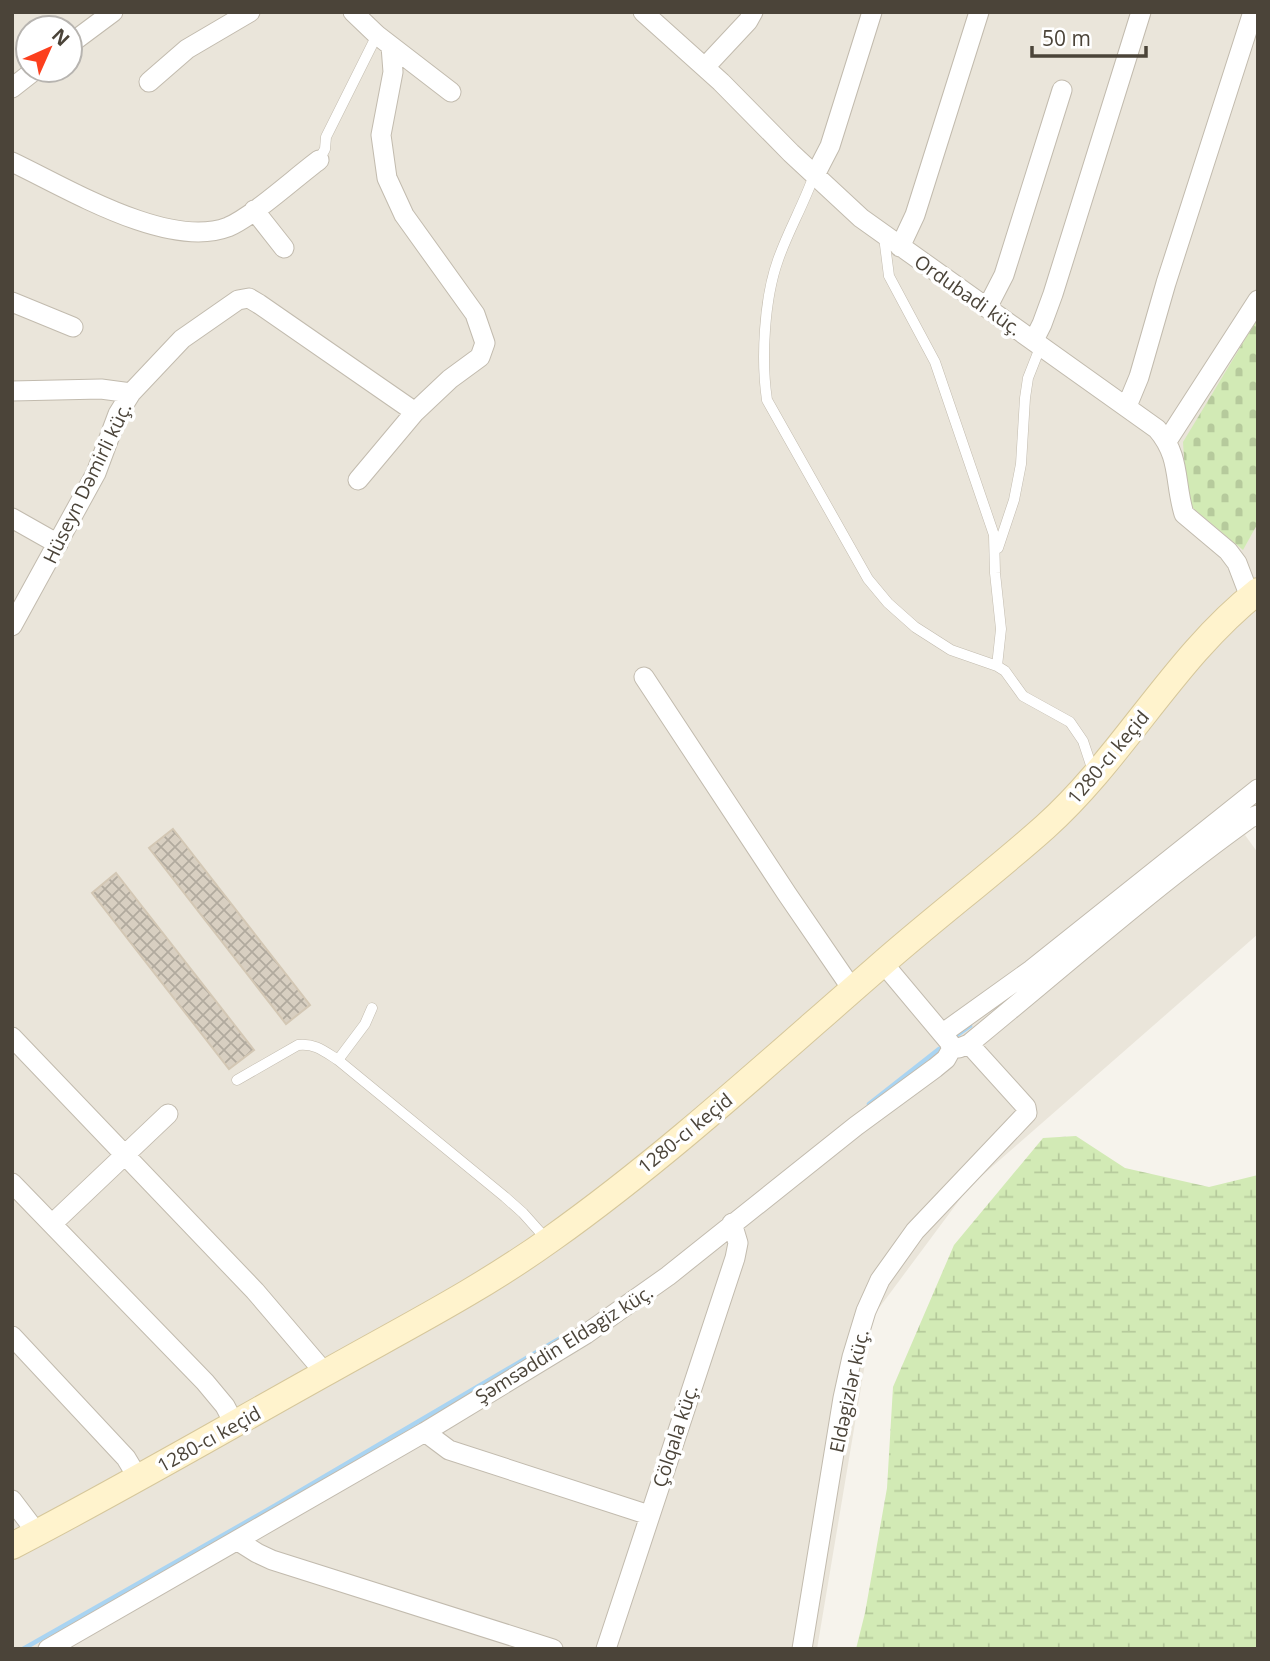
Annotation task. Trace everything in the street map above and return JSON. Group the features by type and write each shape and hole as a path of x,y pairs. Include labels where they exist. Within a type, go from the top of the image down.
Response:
{"street":[{"path":"84,34 113,12"},
{"path":"149,82 187,49 250,12"},
{"path":"353,12 451,92"},
{"name":"Ordubadi küç.","path":"643,12 705,67 814,175 892,242 1157,429 1174,455 1184,514 1228,551 1254,594"},
{"path":"705,67 748,21 753,12"},
{"path":"814,175 830,146 872,12"},
{"path":"892,242 915,215 979,12"},
{"path":"1037,342 1141,12"},
{"path":"1128,406 1253,12"},
{"path":"359,480 415,412 450,379 480,357 485,344 475,314 404,215 387,178 382,135 393,72 384,40"},
{"path":"988,308 1004,275 1062,90"},
{"path":"12,162 136,220 194,232 230,226 319,160"},
{"path":"254,210 284,248"},
{"name":"Hüseyn Dəmirli küç.","path":"12,626 96,473 118,414 131,393 182,339 238,300 248,298 415,412"},
{"path":"1167,441 1258,300"},
{"path":"12,302 73,327"},
{"path":"12,391 101,389 131,393"},
{"path":"12,518 58,544"},
{"name":"1280-cı keçid","path":"12,1546 478,1287 599,1204 734,1093 852,989 1045,827 1094,775 1190,657 1254,594"},
{"path":"644,677 852,989"},
{"path":"955,1042 1031,970 1258,789"},
{"path":"955,1042 1185,864 1258,815"},
{"path":"883,963 955,1042"},
{"path":"12,1037 255,1291 325,1373"},
{"name":"Şəmsəddin Eldəgiz küç.","path":"50,1648 425,1432 606,1321 668,1276 856,1126 935,1068 946,1059 955,1042"},
{"name":"Eldəgizlər küç.","path":"802,1649 844,1398 852,1357 866,1311 880,1280 915,1231 1027,1113 1026,1107 955,1042"},
{"path":"52,1224 168,1114"},
{"path":"12,1183 205,1382 225,1406 235,1424"},
{"name":"Çölqala küç.","path":"606,1649 735,1258 738,1243 732,1223"},
{"path":"12,1336 117,1448 138,1478"},
{"path":"425,1432 449,1450 649,1515"},
{"path":"12,1500 37,1533"},
{"path":"238,1541 272,1560 553,1649"}],"lane":[{"path":"319,160 325,149 326,137 384,40"},
{"path":"814,175 778,260 771,288 762,367 766,400 868,579 888,603 915,627 951,650 998,666 1005,671 1023,696 1070,722 1083,741 1094,775"},
{"path":"892,242 889,276 935,362 994,535 1001,629 998,666"},
{"path":"996,555 1014,500 1021,464 1028,378 1037,342"},
{"path":"338,1060 365,1024 372,1008"},
{"path":"237,1080 298,1045 309,1044 338,1060 505,1197 548,1241"}],"shaded area":[{"path":"12,12 1258,12 1258,824 1245,835 1258,853 1258,934 969,1187 873,1316 817,1649 12,1649"}],"green space":[{"path":"1258,318 1258,523 1243,550 1187,503 1183,442"},
{"path":"1076,1136 1125,1168 1209,1187 1258,1175 1258,1649 856,1649 887,1488 893,1387 954,1245 1043,1138"}],"building":[{"path":"173,829 310,1005 286,1024 149,848"},
{"path":"116,873 254,1050 229,1069 92,893"}],"waterway":[{"path":"956,1036 970,1026"},
{"path":"869,1104 939,1049"},
{"path":"23,1649 564,1336"}]}
